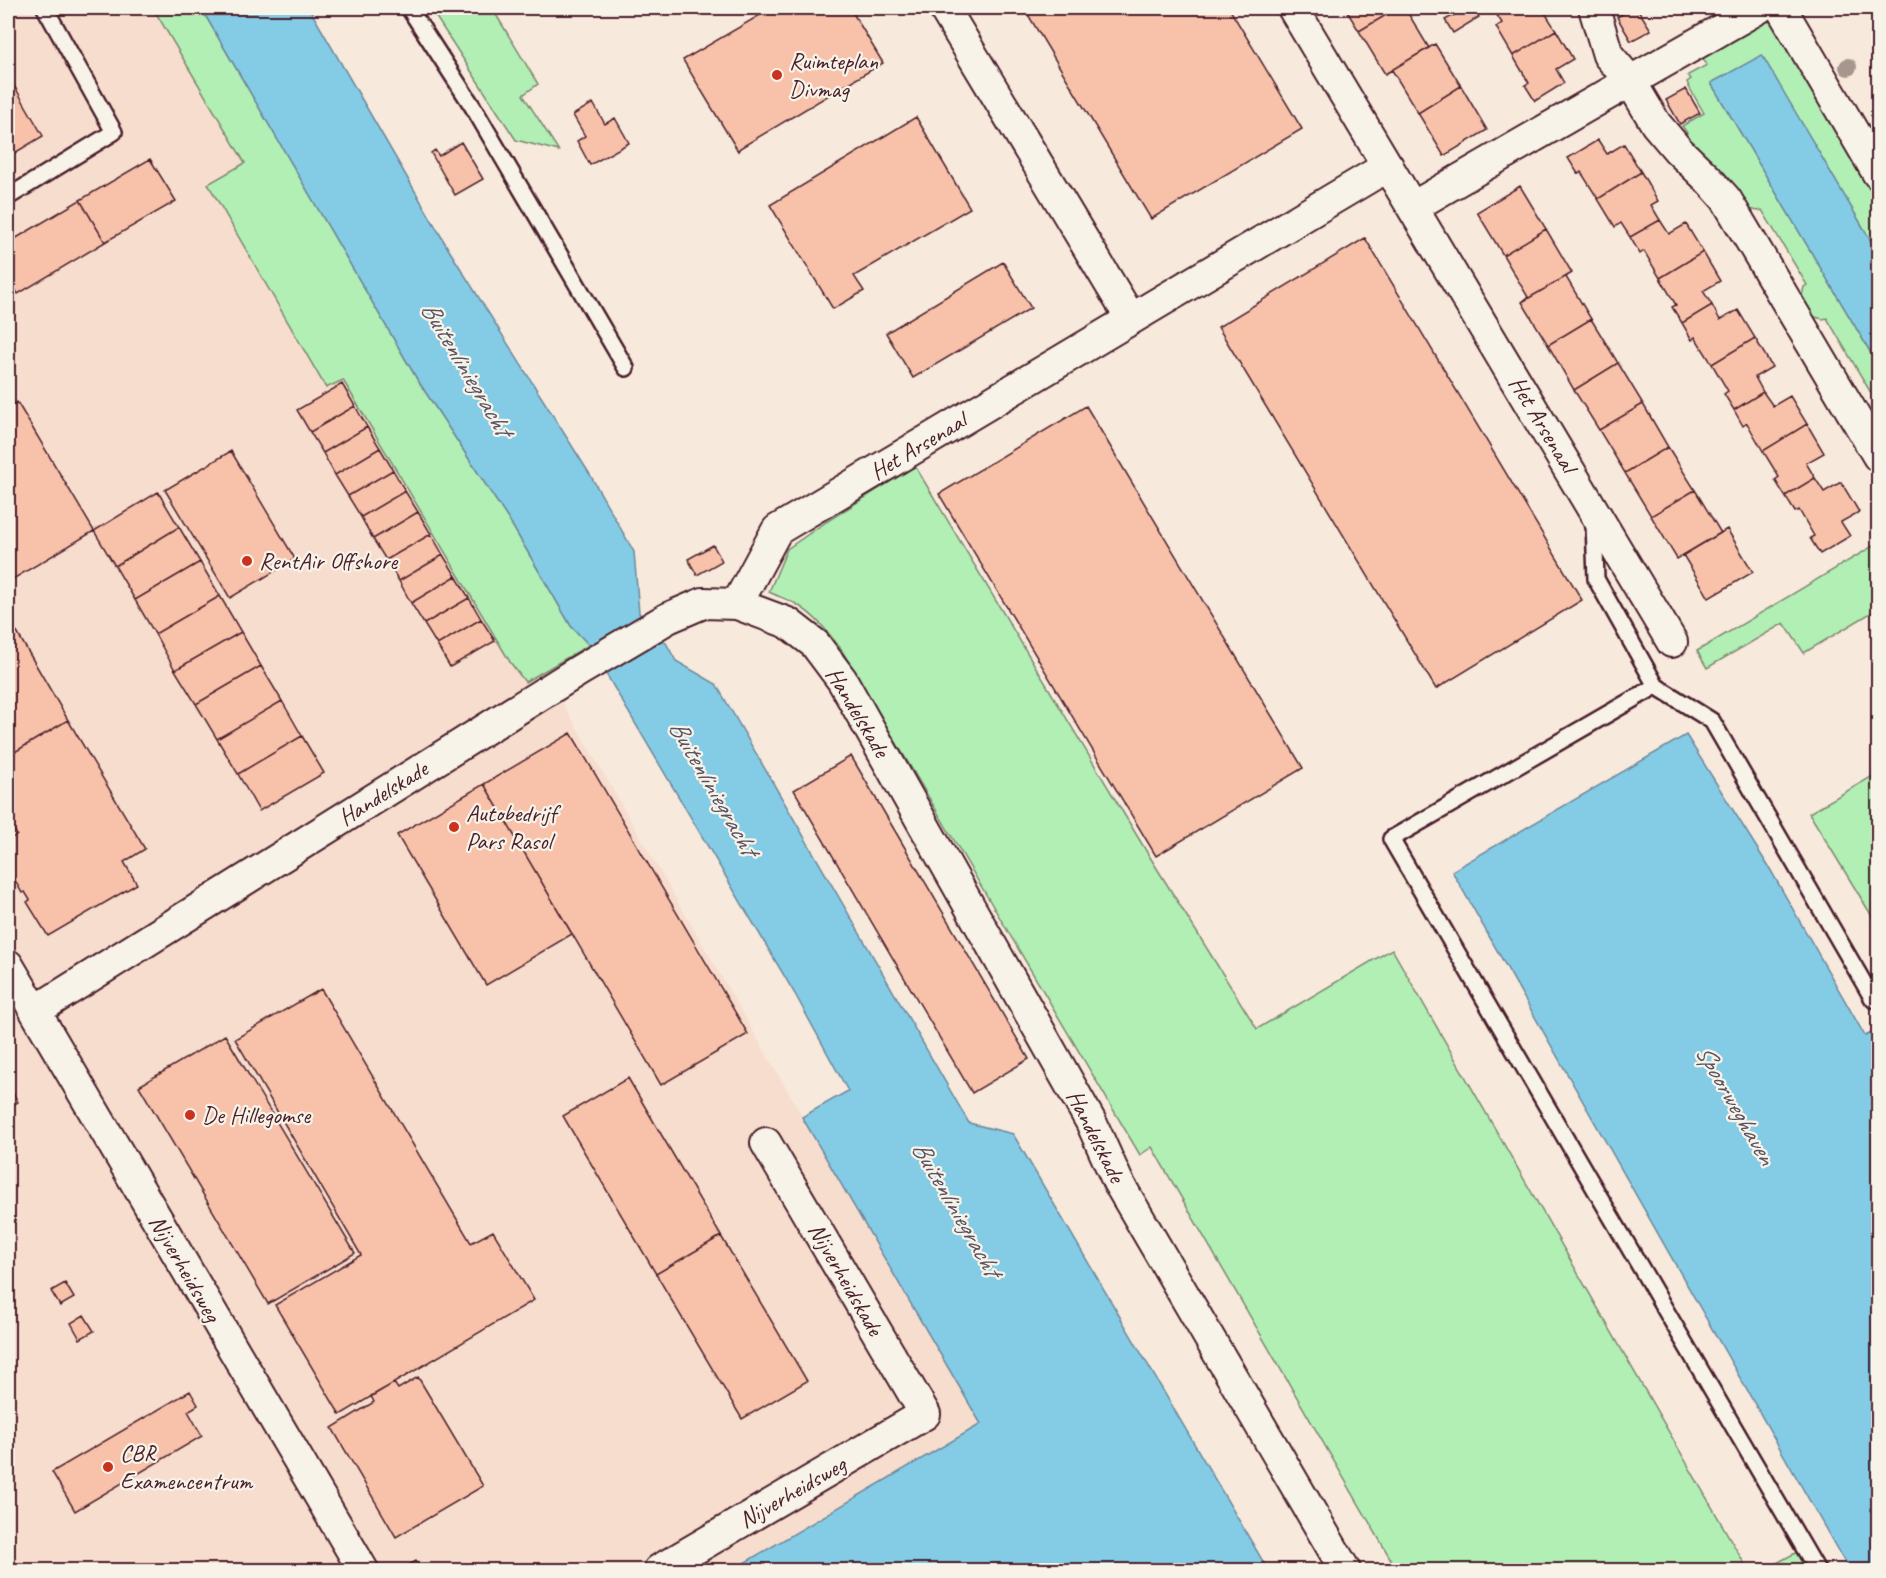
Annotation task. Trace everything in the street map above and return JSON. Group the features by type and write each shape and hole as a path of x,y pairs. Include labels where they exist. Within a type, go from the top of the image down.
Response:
{"street":[{"path":"944,8 1131,318"},
{"name":"Het Arsenaal","path":"1293,8 1672,642"},
{"path":"1594,8 1608,55 1631,82 1656,124 1726,199 1878,456"},
{"path":"1413,207 1759,8"},
{"path":"1781,8 1878,174"},
{"name":"Het Arsenaal","path":"737,604 777,530 1389,166"},
{"name":"Handelskade","path":"34,1011 580,670 668,618 703,603 737,604 788,623 815,644 842,680 1091,1122 1118,1182 1345,1570"},
{"name":"Nijverheidsweg","path":"8,965 363,1570"},
{"name":"Nijverheidskade","path":"766,1143 925,1414"},
{"name":"Nijverheidsweg","path":"659,1570 925,1414"}],"lane":[{"path":"8,197 114,132 45,8"},
{"path":"409,8 473,107 626,368"},
{"path":"1594,511 1596,579 1656,686 1712,721 1873,999"},
{"path":"1656,686 1390,839 1817,1570"}],"shaded area":[{"path":"8,8 159,8 981,1424 732,1570 8,1570"}],"green space":[{"path":"153,8 201,8 417,379 512,525 571,626 589,645 525,682 510,662 343,380 326,388 208,184 245,163"},
{"path":"430,8 492,8 538,84 523,95 559,151 516,140"},
{"path":"1761,19 1776,24 1878,196 1878,253 1762,56 1711,83 1878,365 1878,405 1827,318 1811,316 1801,300 1804,287 1807,285 1762,210 1745,208 1683,135 1687,133 1682,126 1704,113 1687,82 1691,79 1688,75 1707,65 1700,54"},
{"path":"915,466 1148,854 1257,1029 1392,949 1748,1570 1397,1570 1152,1147 1140,1155 841,649 809,613 796,604 769,592 787,549"},
{"path":"1878,543 1878,616 1874,611 1804,653 1784,623 1707,668 1697,651"},
{"path":"1878,773 1878,926 1809,813"},
{"path":"1797,1552 1809,1570 1764,1570"}],"water":[{"name":"Buitenliniegracht","path":"201,8 309,8 449,250 589,473 634,552 639,613 666,643 676,661 716,684 969,1123 1013,1134 1268,1570 732,1570 981,1424 802,1117 848,1091 795,994 589,645 571,626 512,525 417,379"},
{"path":"1762,55 1878,253 1878,365 1711,83"},
{"name":"Spoorweghaven","path":"1686,735 1770,869 1865,1036 1878,1030 1878,1570 1849,1570 1452,871"}],"building":[{"name":"Ruimteplan Divmag","path":"772,8 850,8 883,63 738,151 683,60"},
{"path":"1024,8 1229,8 1302,129 1151,219"},
{"path":"1345,8 1398,8 1359,31"},
{"path":"1398,8 1405,8 1429,48 1385,74 1359,31"},
{"path":"1467,8 1474,8 1479,17 1453,33 1445,20"},
{"path":"1542,8 1556,30 1513,56 1496,27 1502,23 1493,9"},
{"path":"1637,8 1651,30 1631,41 1617,17"},
{"path":"1556,30 1573,59 1556,69 1564,83 1535,101 1525,85 1529,83 1513,56"},
{"path":"1435,44 1461,86 1418,113 1392,70 1385,74"},
{"path":"8,75 43,136 8,157"},
{"path":"1461,86 1487,130 1444,156 1418,113"},
{"path":"1686,89 1700,113 1680,124 1666,100"},
{"path":"593,103 605,124 615,118 629,143 590,165 577,141 585,136 573,115"},
{"path":"916,117 970,208 854,276 864,291 833,309 770,205"},
{"path":"1598,140 1607,154 1624,144 1641,172 1598,199 1581,172 1578,174 1568,158"},
{"path":"461,142 483,179 455,195 431,153 435,150 439,156"},
{"path":"150,159 176,201 105,242 80,200"},
{"path":"1641,172 1658,201 1651,205 1660,220 1630,237 1621,223 1615,227 1598,199"},
{"path":"1520,186 1546,229 1503,255 1477,212"},
{"path":"80,200 105,242 18,294 8,276 8,243"},
{"path":"1660,220 1669,234 1686,224 1703,252 1660,278 1644,251 1640,254 1630,237"},
{"path":"1546,229 1572,273 1522,302 1528,297 1503,255"},
{"path":"1365,238 1582,600 1436,689 1218,327"},
{"path":"1703,252 1720,281 1703,291 1712,305 1682,323 1672,307 1676,305 1660,278"},
{"path":"1003,262 1031,308 913,378 886,333"},
{"path":"1572,273 1566,277 1591,319 1548,345 1522,302"},
{"path":"1712,305 1720,320 1738,310 1755,338 1712,364 1695,337 1692,340 1682,323"},
{"path":"1591,319 1618,363 1574,390 1548,345"},
{"path":"1755,338 1772,367 1755,377 1763,392 1734,410 1724,394 1728,391 1712,364"},
{"path":"1618,363 1643,404 1599,430 1574,390"},
{"path":"342,384 355,406 310,432 297,410"},
{"path":"1763,392 1773,406 1790,396 1807,424 1763,451 1747,423 1743,426 1734,410"},
{"path":"17,402 94,531 8,582 8,408"},
{"path":"1643,404 1668,447 1625,473 1599,430"},
{"path":"355,406 367,427 323,453 310,432"},
{"path":"1086,406 1303,768 1156,856 939,494"},
{"path":"1807,424 1824,453 1806,463 1815,478 1785,496 1775,480 1779,477 1763,451"},
{"path":"367,427 380,448 335,475 323,453"},
{"path":"1668,447 1695,490 1651,516 1625,473"},
{"path":"380,448 393,470 348,496 335,475"},
{"path":"231,451 295,559 230,598 165,490"},
{"path":"393,470 405,491 361,517 348,496"},
{"path":"1815,478 1824,492 1841,482 1859,512 1841,522 1850,536 1820,554 1810,538 1814,536 1799,510 1795,512 1785,496"},
{"path":"1695,490 1721,533 1677,559 1651,516"},
{"path":"405,491 418,512 373,539 361,517"},
{"path":"158,492 179,527 115,566 94,531"},
{"path":"418,512 431,534 386,560 373,539"},
{"path":"179,527 200,562 135,600 115,566"},
{"path":"1727,529 1753,572 1709,598 1683,555"},
{"path":"431,534 443,555 399,581 386,560"},
{"path":"713,545 722,561 697,575 688,559"},
{"path":"443,555 456,576 411,603 399,581"},
{"path":"200,562 220,596 155,634 135,600"},
{"path":"456,576 469,598 424,624 411,603"},
{"path":"220,596 241,632 175,670 155,634"},
{"path":"469,598 481,619 437,645 424,624"},
{"path":"8,617 68,720 8,756"},
{"path":"481,619 495,641 450,667 437,645"},
{"path":"241,632 261,666 196,704 175,670"},
{"path":"261,666 282,701 217,739 196,704"},
{"path":"282,701 302,736 238,774 217,739"},
{"path":"68,720 145,849 124,862 137,884 48,936 27,902 30,900 25,892 22,893 8,868 8,840 17,835 8,819 8,756"},
{"path":"571,733 748,1034 661,1085 484,784"},
{"path":"302,736 324,773 259,811 238,774"},
{"path":"851,756 1029,1059 972,1093 794,790"},
{"path":"484,784 572,934 486,985 397,835"},
{"path":"321,989 471,1243 493,1231 534,1300 340,1415 275,1305 361,1255 235,1039"},
{"path":"225,1035 355,1253 268,1304 139,1086"},
{"path":"628,1078 721,1236 656,1274 563,1116"},
{"path":"8,1084 18,1102 8,1108"},
{"path":"721,1236 807,1381 742,1419 656,1274"},
{"path":"65,1283 74,1298 60,1306 51,1291"},
{"path":"84,1315 94,1331 80,1339 71,1323"},
{"path":"418,1377 483,1486 396,1537 332,1428 374,1402 371,1396 394,1383 398,1389"},
{"path":"190,1391 198,1405 188,1411 202,1436 75,1511 52,1472"},
{"path":"416,1561 421,1570 404,1568"}],"place":[{"name":"Ruimteplan Divmag","path":"777,75"},
{"name":"RentAir Offshore","path":"247,561"},
{"name":"Autobedrijf Pars Rasol","path":"454,827"},
{"name":"De Hillegomse","path":"190,1115"},
{"name":"CBR Examencentrum","path":"108,1467"}]}
